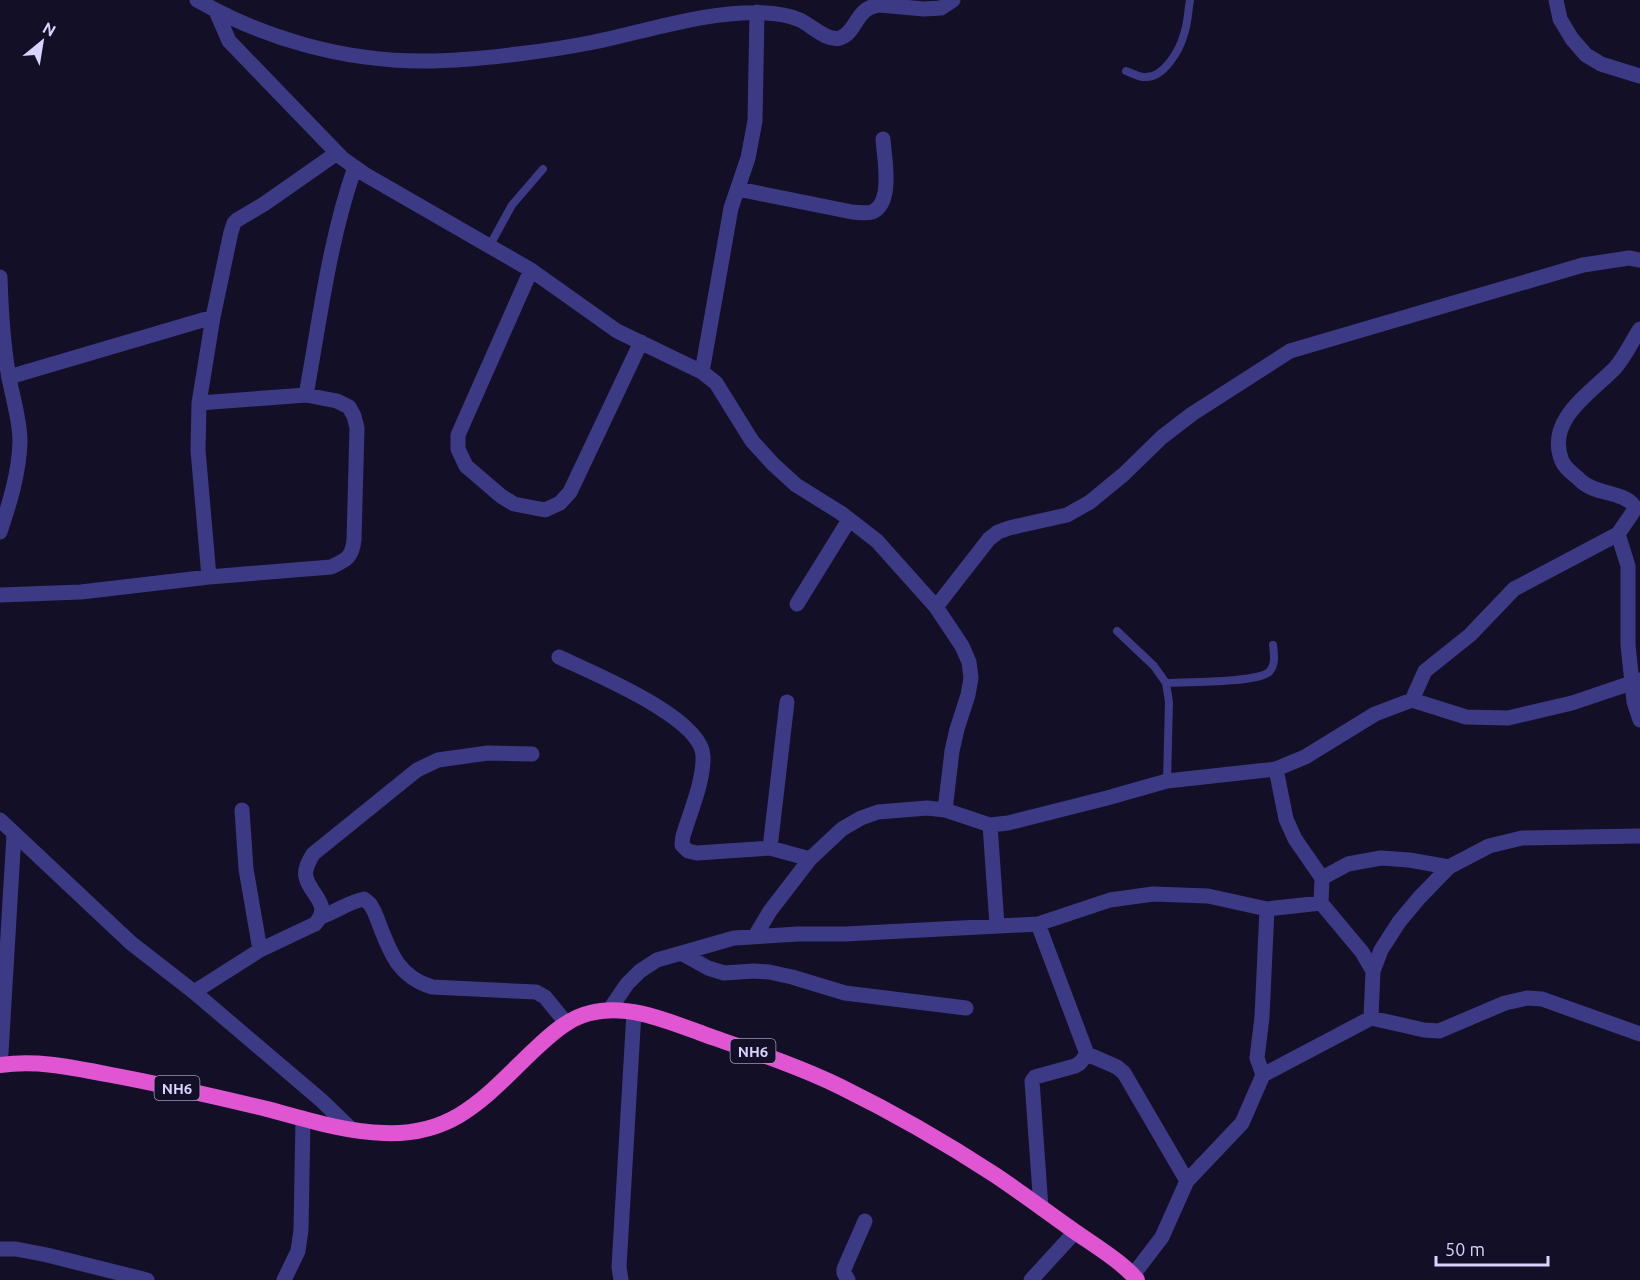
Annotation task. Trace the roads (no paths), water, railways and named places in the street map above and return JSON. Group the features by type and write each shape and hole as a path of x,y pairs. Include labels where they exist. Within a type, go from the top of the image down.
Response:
{"highway":[{"name":"NH6","path":"0,1057 21,1062 45,1063 216,1096 352,1130 406,1134 440,1126 454,1119 480,1101 549,1036 587,1013 610,1009 634,1012 667,1021 776,1059 839,1086 922,1131 994,1174 1135,1277"}],"street":[{"path":"197,0 216,11 265,32 318,48 386,60 422,61 470,60 532,52 591,43 684,20 757,12 789,16 834,39 844,37 867,8 873,6 940,8 953,0"},
{"path":"1556,0 1560,19 1572,39 1586,55 1601,64 1640,76"},
{"path":"216,11 229,41 337,153 366,175 531,270 617,331 702,372 716,383 752,441 773,464 796,484 877,541 936,607 962,646 969,662 968,695 952,751 945,810"},
{"path":"702,372 731,208 748,159 755,121 757,12"},
{"path":"738,189 852,212 871,212 879,207 884,199 886,186 883,139"},
{"path":"209,577 198,450 199,403 213,317 234,223 337,153"},
{"path":"306,395 331,255 344,197 355,167"},
{"path":"936,607 989,538 1008,528 1067,515 1090,502 1124,474 1162,437 1192,414 1290,351 1582,265 1629,258 1640,260"},
{"path":"531,270 458,435 458,449 466,466 501,496 514,504 545,510 560,503 570,492 640,342"},
{"path":"0,277 2,322 20,440 11,501 0,532"},
{"path":"9,377 213,317"},
{"path":"1412,700 1425,671 1470,636 1514,589 1618,534 1633,513 1637,505 1585,485 1562,463 1558,444 1561,426 1570,412 1617,366 1640,329"},
{"path":"0,595 81,592 209,577 331,567 344,561 352,552 354,540 357,428 349,407 337,401 306,395 199,403"},
{"path":"797,604 849,520"},
{"path":"1618,534 1628,566 1628,645 1636,682 1634,702 1640,720"},
{"path":"559,657 646,699 688,729 699,742 703,753 702,773 682,845 688,850 697,853 770,848 810,859"},
{"path":"755,936 770,911 810,859 842,829 861,818 878,812 927,808 945,810 990,825 1008,823 1167,781 1276,769 1305,758 1376,714 1412,700 1466,717 1508,718 1572,703 1636,682"},
{"path":"770,848 788,702"},
{"path":"321,917 322,908 305,876 307,865 313,854 417,770 438,760 453,757 488,753 532,754"},
{"path":"1276,769 1286,819 1295,839 1322,878 1321,903 1362,952 1373,971"},
{"path":"242,810 246,868 260,950"},
{"path":"0,820 130,943 194,992 321,1100 352,1130"},
{"path":"990,825 997,925"},
{"path":"0,1057 14,834"},
{"path":"1371,1018 1373,971 1381,950 1399,922 1449,867 1489,846 1522,838 1640,836"},
{"path":"1322,878 1348,864 1381,858 1449,867"},
{"path":"610,1009 639,971 657,960 734,938 1038,924 1110,900 1153,894 1208,896 1267,909 1321,903"},
{"path":"194,992 260,950 315,924 321,917 345,905 364,899 374,911 400,968 408,975 432,987 536,992 553,1004 567,1024"},
{"path":"1263,1075 1257,1058 1262,1017 1267,909"},
{"path":"1038,924 1087,1054 1117,1067 1124,1073 1187,1181"},
{"path":"681,953 708,968 724,973 769,972 845,993 966,1008"},
{"path":"1135,1277 1162,1237 1187,1181 1242,1123 1263,1075 1371,1018 1438,1031 1505,1003 1527,998 1542,999 1640,1034"},
{"path":"621,1280 620,1256 634,1012"},
{"path":"1041,1208 1032,1081 1035,1077 1075,1066 1087,1054"},
{"path":"284,1280 298,1251 301,1230 303,1118"},
{"path":"848,1280 844,1269 865,1221"},
{"path":"1031,1280 1075,1232"},
{"path":"0,1249 16,1249 47,1255 147,1280"}],"lane":[{"path":"1126,71 1145,77 1157,75 1179,48 1185,33 1190,0"},
{"path":"490,245 512,205 543,169"},
{"path":"1117,631 1154,666 1166,683 1169,702 1167,781"},
{"path":"1166,683 1247,679 1262,676 1270,671 1274,664 1274,645"}]}
